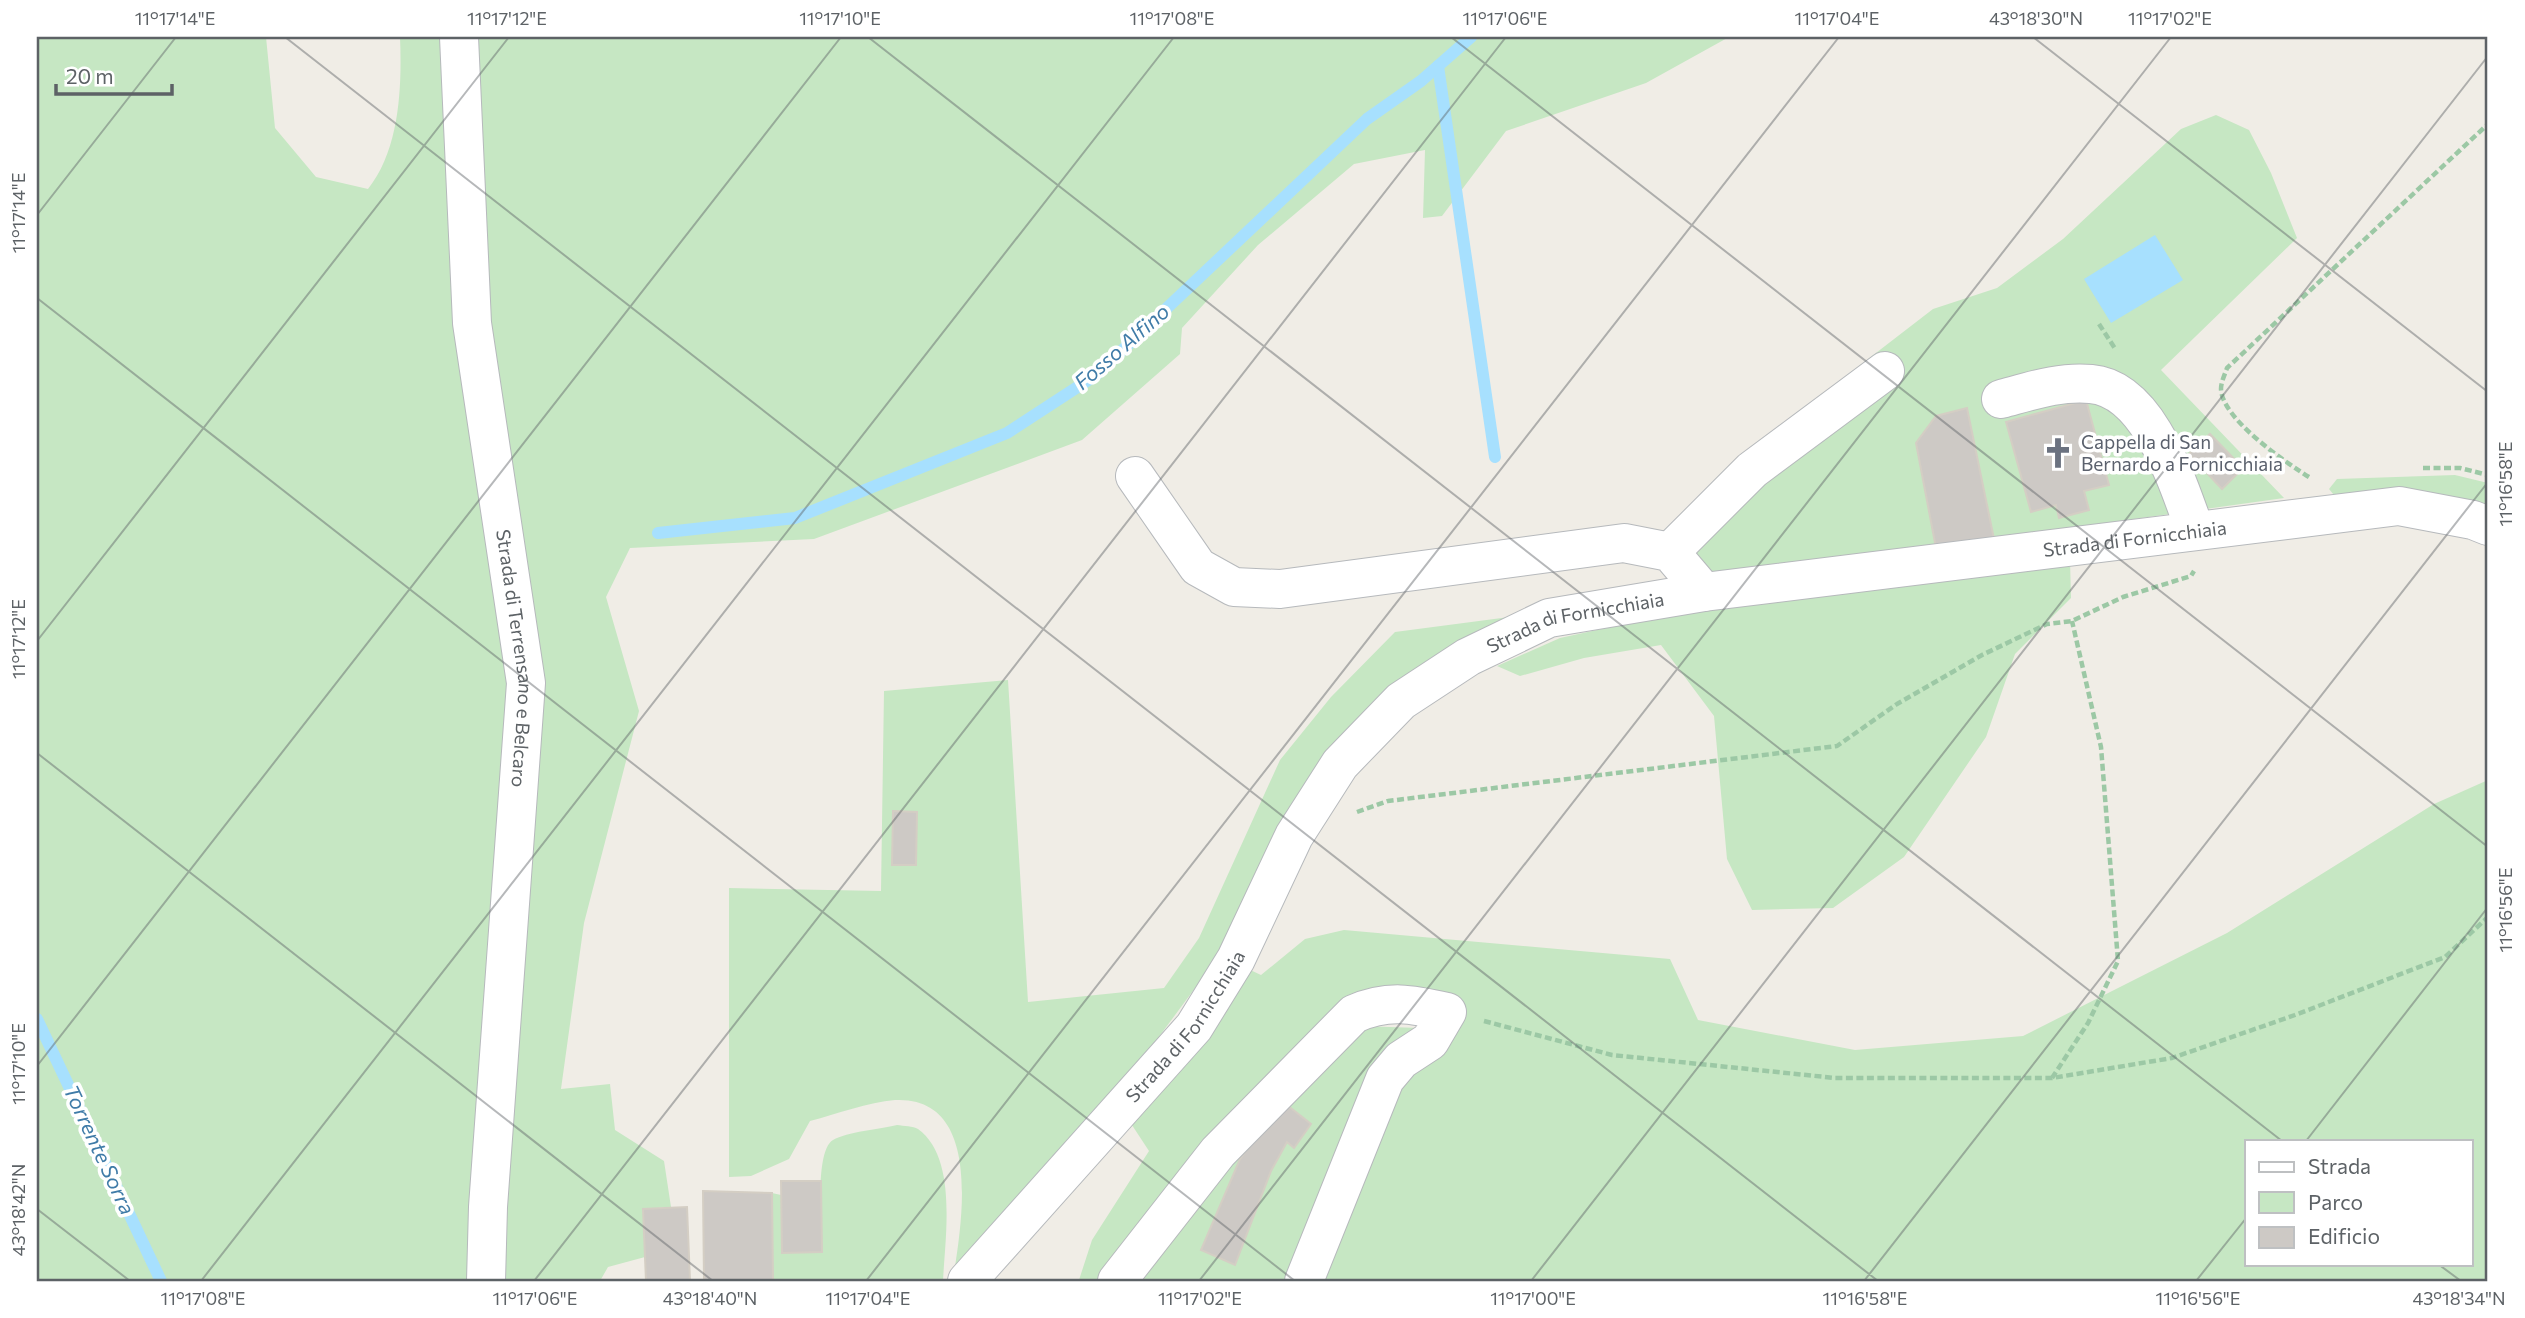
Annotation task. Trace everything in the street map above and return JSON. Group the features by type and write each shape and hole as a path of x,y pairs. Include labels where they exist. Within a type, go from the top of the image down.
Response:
{"street":[{"name":"Strada di Terrensano e Belcaro","path":"459,37 472,323 526,683 489,1194 486,1281"},
{"path":"1670,552 1752,470 1885,371"},
{"path":"2001,399 2051,385 2093,384 2113,392 2143,417 2165,450 2195,530"},
{"path":"1135,476 1198,567 1234,587 1280,589 1624,543 1670,552 1704,592"},
{"name":"Strada di Fornicchiaia","path":"967,1281 1194,1027 1236,960 1294,836 1340,764 1401,701 1468,657 1549,618 1704,592 2399,506 2473,520 2488,526"},
{"path":"1117,1281 1218,1152 1354,1014 1378,1003 1417,1005 1447,1012 1430,1041 1401,1060 1385,1079 1304,1281"}],"path":[{"path":"2312,479 2255,436 2226,406 2221,388 2227,368 2488,124"},
{"path":"1353,814 1388,801 1837,746 1897,704 1982,654 2047,624 2073,621 2123,597 2191,576 2203,554 2195,530"},
{"path":"2052,1077 2088,1024 2118,961 2102,747 2073,621"},
{"path":"1447,1012 1612,1055 1835,1078 2052,1077 2172,1058 2295,1015 2445,957 2488,917"}],"green space":[{"path":"37,37 266,37 275,128 316,177 368,189 379,173 393,136 399,96 400,37 1729,37 1646,83 1506,131 1442,216 1423,218 1425,150 1354,164 1258,245 1182,328 1180,354 1082,440 814,539 630,548 606,597 639,711 584,923 561,1089 610,1084 615,1130 664,1161 671,1207 643,1209 645,1257 608,1267 600,1281 37,1281"},
{"path":"2216,115 2249,130 2271,173 2297,238 2161,370 2284,498 1706,579 1666,532 1736,461 1933,309 1997,288 2063,239 2181,129"},
{"path":"2455,475 2488,483 2488,512 2339,501 2329,489 2337,479"},
{"path":"2070,560 2071,598 2015,654 1986,737 1904,857 1833,908 1752,910 1727,859 1714,716 1661,645 1584,658 1520,676 1497,666 1560,638 1680,612"},
{"path":"1517,616 1392,692 1235,924 1201,980 1138,1065 955,1267 961,1218 960,1162 953,1137 941,1117 922,1104 885,1101 810,1121 789,1159 751,1176 729,1177 729,888 881,891 884,691 1008,680 1028,1002 1164,988 1199,938 1280,760 1331,697 1395,632"},
{"path":"2488,780 2488,1281 1129,1281 1226,1158 1359,1026 1420,1028 1379,991 1104,1281 1079,1280 1092,1240 1149,1151 1128,1119 1246,968 1261,975 1305,939 1344,930 1670,959 1698,1020 1855,1050 2023,1036 2227,933 2434,804"},
{"path":"897,1125 918,1129 931,1142 939,1159 944,1178 947,1222 943,1281 773,1281 772,1193 781,1195 782,1253 822,1252 821,1175 827,1147 833,1140 847,1135"}],"water":[{"path":"2155,235 2183,280 2111,323 2084,279"}],"building":[{"name":"Cappella di San Bernardo a Fornicchiaia","path":"2086,400 2109,485 2084,491 2089,510 2059,518 2056,505 2031,512 2006,422"},
{"path":"1967,408 1994,539 1936,548 1916,443 1936,416"},
{"path":"2210,434 2243,468 2222,489 2189,454"},
{"path":"893,811 917,812 916,865 892,865"},
{"path":"1287,1105 1311,1124 1294,1148 1287,1142 1271,1171 1235,1265 1201,1250 1240,1159 1263,1126"},
{"path":"781,1181 821,1181 822,1252 782,1253"},
{"path":"703,1191 772,1193 773,1281 704,1281"},
{"path":"687,1207 690,1281 646,1281 643,1209"}],"waterway":[{"name":"Fosso Alfino","path":"658,533 795,518 1007,433 1096,375 1367,119 1421,81 1471,37"},
{"path":"1438,66 1495,457"},
{"name":"Torrente Sorra","path":"37,1019 161,1281"}],"place":[{"name":"Cappella di San Bernardo a Fornicchiaia","path":"2058,453"}]}
